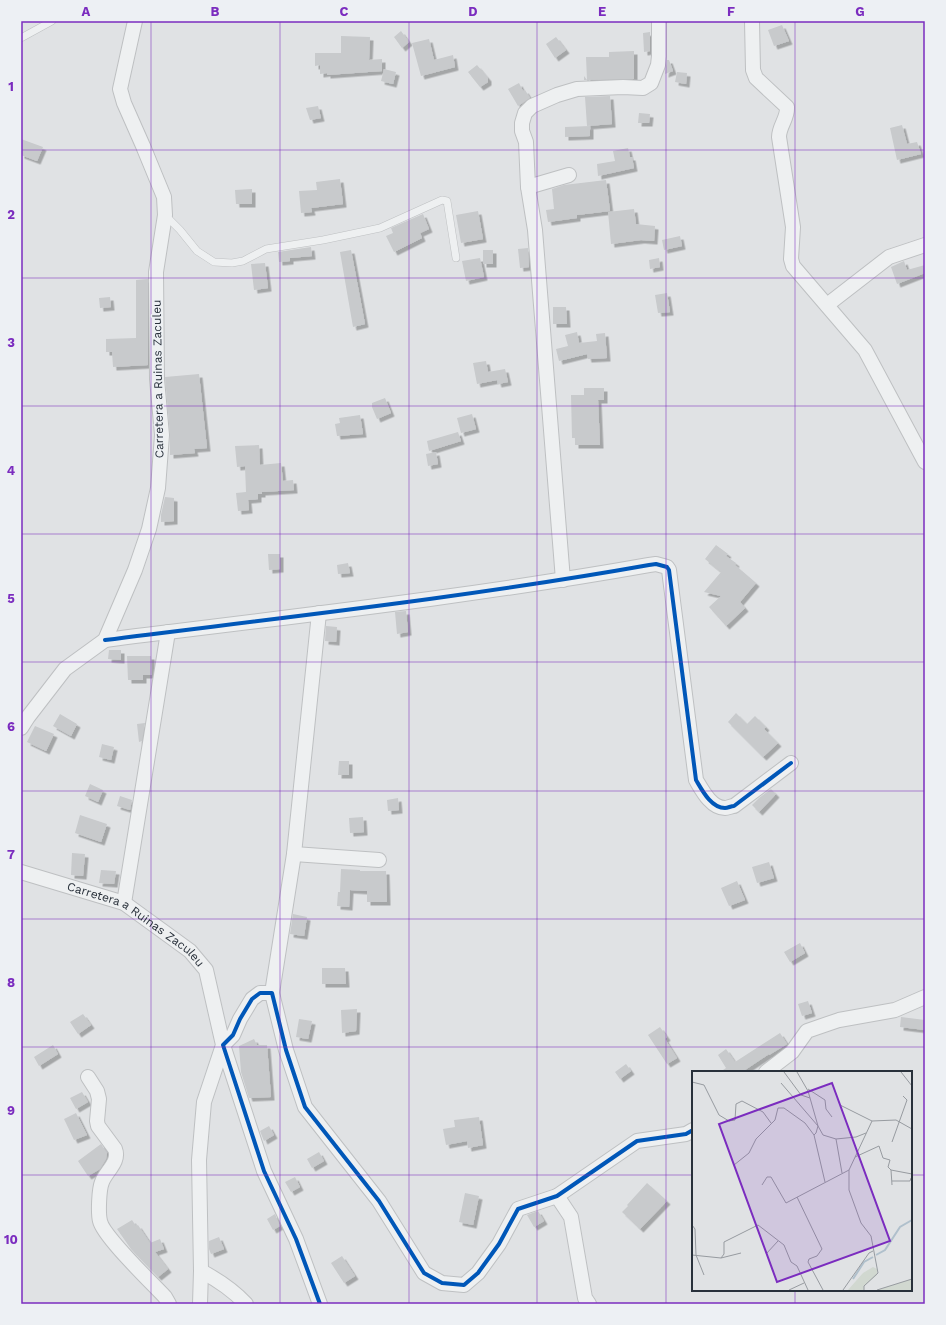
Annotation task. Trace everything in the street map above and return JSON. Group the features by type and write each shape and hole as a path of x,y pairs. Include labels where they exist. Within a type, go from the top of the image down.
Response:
{"street":[{"name":"Carretera a Ruinas Zaculeu","path":"105,640 135,570 148,529 158,488 162,435 157,379 156,272 165,215 164,197 154,170 124,103 120,89 135,21"},
{"path":"563,580 535,230 528,187 526,142 522,131 522,123 525,113 532,106 557,95 577,89 623,87 643,88 651,83 658,64 660,36 659,21"},
{"path":"752,21 752,70 756,78 787,107 788,112 779,132 779,137 792,227 791,259 797,272 865,350 925,462"},
{"path":"528,187 569,175"},
{"path":"827,305 889,257 925,245"},
{"path":"23,721 65,669 105,640 563,580 656,564 667,567 669,570 696,780 708,798 717,806 724,808 734,806 791,763"},
{"path":"319,613 294,854 272,993 286,1050 305,1107 379,1200 424,1273 442,1283 464,1285 478,1273 494,1250 518,1209 557,1196 636,1141 686,1134 692,1131"},
{"path":"124,903 168,632"},
{"path":"294,854 379,860"},
{"name":"Carretera a Ruinas Zaculeu","path":"21,872 124,903 190,951 206,970 223,1044 264,1171 296,1239 320,1304"},
{"path":"200,1304 201,1272 199,1160 204,1102 223,1044 233,1035 240,1019 252,999 260,993 272,993"},
{"path":"767,1071 792,1052 807,1031 839,1020 895,1010 925,997"},
{"path":"88,1077 97,1091 99,1099 98,1126 117,1154 99,1187 100,1222 108,1237 165,1297 169,1304"},
{"path":"557,1196 571,1218 585,1298 589,1304"},
{"path":"201,1272 219,1280 246,1304"}],"lane":[{"path":"21,38 52,21"},
{"path":"165,215 180,230 197,251 214,262 232,263 243,261 266,249 323,240 380,228 442,200 447,201 456,258"}],"building":[{"path":"782,25 789,41 774,46 768,30"},
{"path":"401,31 409,42 402,48 394,37"},
{"path":"650,32 650,51 644,52 643,33"},
{"path":"341,36 370,37 369,60 382,59 382,71 327,75 327,73 320,74 320,65 315,66 315,53 341,53"},
{"path":"556,37 566,50 555,58 546,44"},
{"path":"429,39 434,60 453,55 455,67 421,76 412,43"},
{"path":"634,51 634,79 587,80 586,57 609,57 609,52"},
{"path":"667,60 669,60 673,71 665,74"},
{"path":"477,65 488,78 488,82 480,87 468,72"},
{"path":"384,69 396,72 393,84 381,81"},
{"path":"677,72 687,73 686,84 675,82"},
{"path":"519,83 523,91 525,90 530,98 518,106 508,89"},
{"path":"610,96 612,124 587,126 585,97"},
{"path":"318,106 321,118 310,120 306,108"},
{"path":"639,113 650,114 649,123 638,123"},
{"path":"902,125 907,144 917,142 921,154 897,160 890,128"},
{"path":"590,126 590,136 565,137 565,127"},
{"path":"21,139 43,147 37,161 21,155"},
{"path":"628,148 630,157 632,157 634,168 598,176 597,164 615,161 613,151"},
{"path":"340,179 343,204 311,208 312,212 301,213 299,191 317,190 316,182"},
{"path":"606,180 610,211 577,215 577,218 548,222 546,210 554,209 552,189 564,185"},
{"path":"252,189 252,204 236,204 235,190"},
{"path":"634,209 636,224 655,226 654,241 641,240 611,244 608,212"},
{"path":"478,211 483,239 461,243 456,215"},
{"path":"423,214 429,229 420,233 422,238 394,252 386,236 393,233 391,228"},
{"path":"680,236 682,246 664,250 662,240"},
{"path":"311,247 312,256 290,258 290,261 279,262 278,252"},
{"path":"528,248 529,267 520,268 518,249"},
{"path":"351,250 365,324 353,327 340,252"},
{"path":"483,250 493,250 493,264 483,264"},
{"path":"480,258 484,277 466,281 462,261"},
{"path":"659,258 660,267 650,269 649,260"},
{"path":"904,261 907,270 925,265 925,273 897,284 891,267"},
{"path":"265,263 268,288 254,290 251,264"},
{"path":"148,279 148,365 113,367 112,352 106,352 106,339 136,338 136,280"},
{"path":"667,293 670,312 658,313 655,295"},
{"path":"110,297 111,307 100,308 99,298"},
{"path":"553,307 566,307 567,324 553,324"},
{"path":"577,332 579,343 597,341 596,334 605,333 607,358 588,359 587,354 559,361 556,349 568,346 565,335"},
{"path":"486,361 488,372 505,369 508,382 498,384 497,380 477,384 473,363"},
{"path":"199,374 207,448 194,449 195,453 170,455 170,434 165,377"},
{"path":"584,388 604,388 604,400 598,400 600,445 575,445 575,438 572,438 571,395 584,395"},
{"path":"385,398 391,413 377,419 372,403"},
{"path":"472,414 476,429 461,433 457,418"},
{"path":"360,415 363,434 337,436 335,424 340,423 339,418"},
{"path":"458,432 461,441 429,451 427,441"},
{"path":"259,445 260,465 281,463 283,481 293,480 294,490 262,492 262,494 258,494 258,499 248,500 249,510 238,511 236,493 246,492 245,466 237,467 235,446"},
{"path":"436,452 438,464 428,466 426,454"},
{"path":"165,497 174,498 174,521 161,522"},
{"path":"716,545 728,554 726,556 736,563 735,565 756,583 740,602 745,608 726,626 709,607 721,596 704,592 721,572 705,559"},
{"path":"268,554 280,554 280,569 269,570"},
{"path":"348,563 350,573 338,574 337,565"},
{"path":"406,611 408,632 397,634 395,612"},
{"path":"326,626 337,627 336,642 325,641"},
{"path":"109,650 121,650 121,660 108,659"},
{"path":"127,656 151,656 152,675 143,675 143,680 128,680"},
{"path":"736,713 747,724 755,716 766,727 764,729 778,743 763,757 728,722"},
{"path":"60,714 77,724 71,736 53,726"},
{"path":"145,723 142,741 139,742 137,724"},
{"path":"35,726 54,734 46,751 27,742"},
{"path":"102,744 114,747 111,760 99,757"},
{"path":"339,761 349,761 349,775 338,775"},
{"path":"90,784 103,790 98,802 85,796"},
{"path":"771,789 776,794 759,812 752,805"},
{"path":"120,796 132,800 130,810 117,806"},
{"path":"398,798 399,810 388,811 387,800"},
{"path":"80,815 107,824 101,842 75,833"},
{"path":"363,817 364,832 350,833 349,818"},
{"path":"72,853 85,854 83,876 71,875"},
{"path":"769,862 774,878 757,883 752,867"},
{"path":"341,869 386,871 387,902 367,902 367,891 350,890 349,907 337,906 338,892 340,892"},
{"path":"101,870 116,871 114,884 99,883"},
{"path":"737,881 745,900 729,906 721,888"},
{"path":"293,914 307,917 304,936 290,934"},
{"path":"800,943 805,953 790,962 784,952"},
{"path":"322,968 345,968 346,984 322,984"},
{"path":"808,1001 812,1013 802,1016 798,1004"},
{"path":"357,1009 356,1031 342,1033 341,1010"},
{"path":"83,1014 91,1025 78,1034 70,1022"},
{"path":"901,1017 925,1020 925,1030 900,1027"},
{"path":"299,1019 312,1021 308,1039 296,1037"},
{"path":"660,1027 667,1037 665,1039 677,1058 667,1064 648,1035"},
{"path":"780,1033 787,1044 744,1071 722,1071 726,1068 718,1055 726,1049 735,1062"},
{"path":"254,1039 257,1045 267,1045 271,1097 249,1098 241,1072 239,1046"},
{"path":"53,1045 58,1054 39,1066 34,1057"},
{"path":"626,1064 631,1071 620,1079 615,1072"},
{"path":"82,1092 88,1102 76,1109 70,1098"},
{"path":"76,1113 87,1135 74,1140 64,1119"},
{"path":"479,1117 483,1145 468,1148 467,1141 446,1145 443,1129 455,1127 454,1120"},
{"path":"269,1126 274,1135 264,1141 260,1131"},
{"path":"101,1144 107,1153 106,1159 100,1169 88,1176 78,1161"},
{"path":"319,1152 324,1161 312,1168 307,1159"},
{"path":"295,1177 300,1187 291,1192 285,1182"},
{"path":"647,1183 667,1201 640,1229 622,1212"},
{"path":"465,1193 479,1196 473,1225 459,1222"},
{"path":"538,1211 544,1221 534,1227 527,1215"},
{"path":"275,1214 280,1226 273,1230 267,1219"},
{"path":"132,1220 136,1226 138,1225 150,1243 160,1239 164,1249 155,1252 168,1269 158,1277 131,1249 117,1229"},
{"path":"219,1237 224,1249 211,1254 209,1249 209,1241"},
{"path":"342,1256 355,1276 344,1283 331,1263"}],"cycle path":[{"path":"105,640 446,597 656,564 667,567 669,570 696,780 704,793 715,805 726,808 734,806 791,763"},
{"path":"320,1304 296,1239 264,1171 223,1045 233,1035 240,1019 252,999 260,993 272,993 286,1050 305,1107 379,1201 424,1273 442,1283 464,1285 478,1273 499,1244 518,1209 557,1196 637,1141 686,1134 692,1131"}]}
